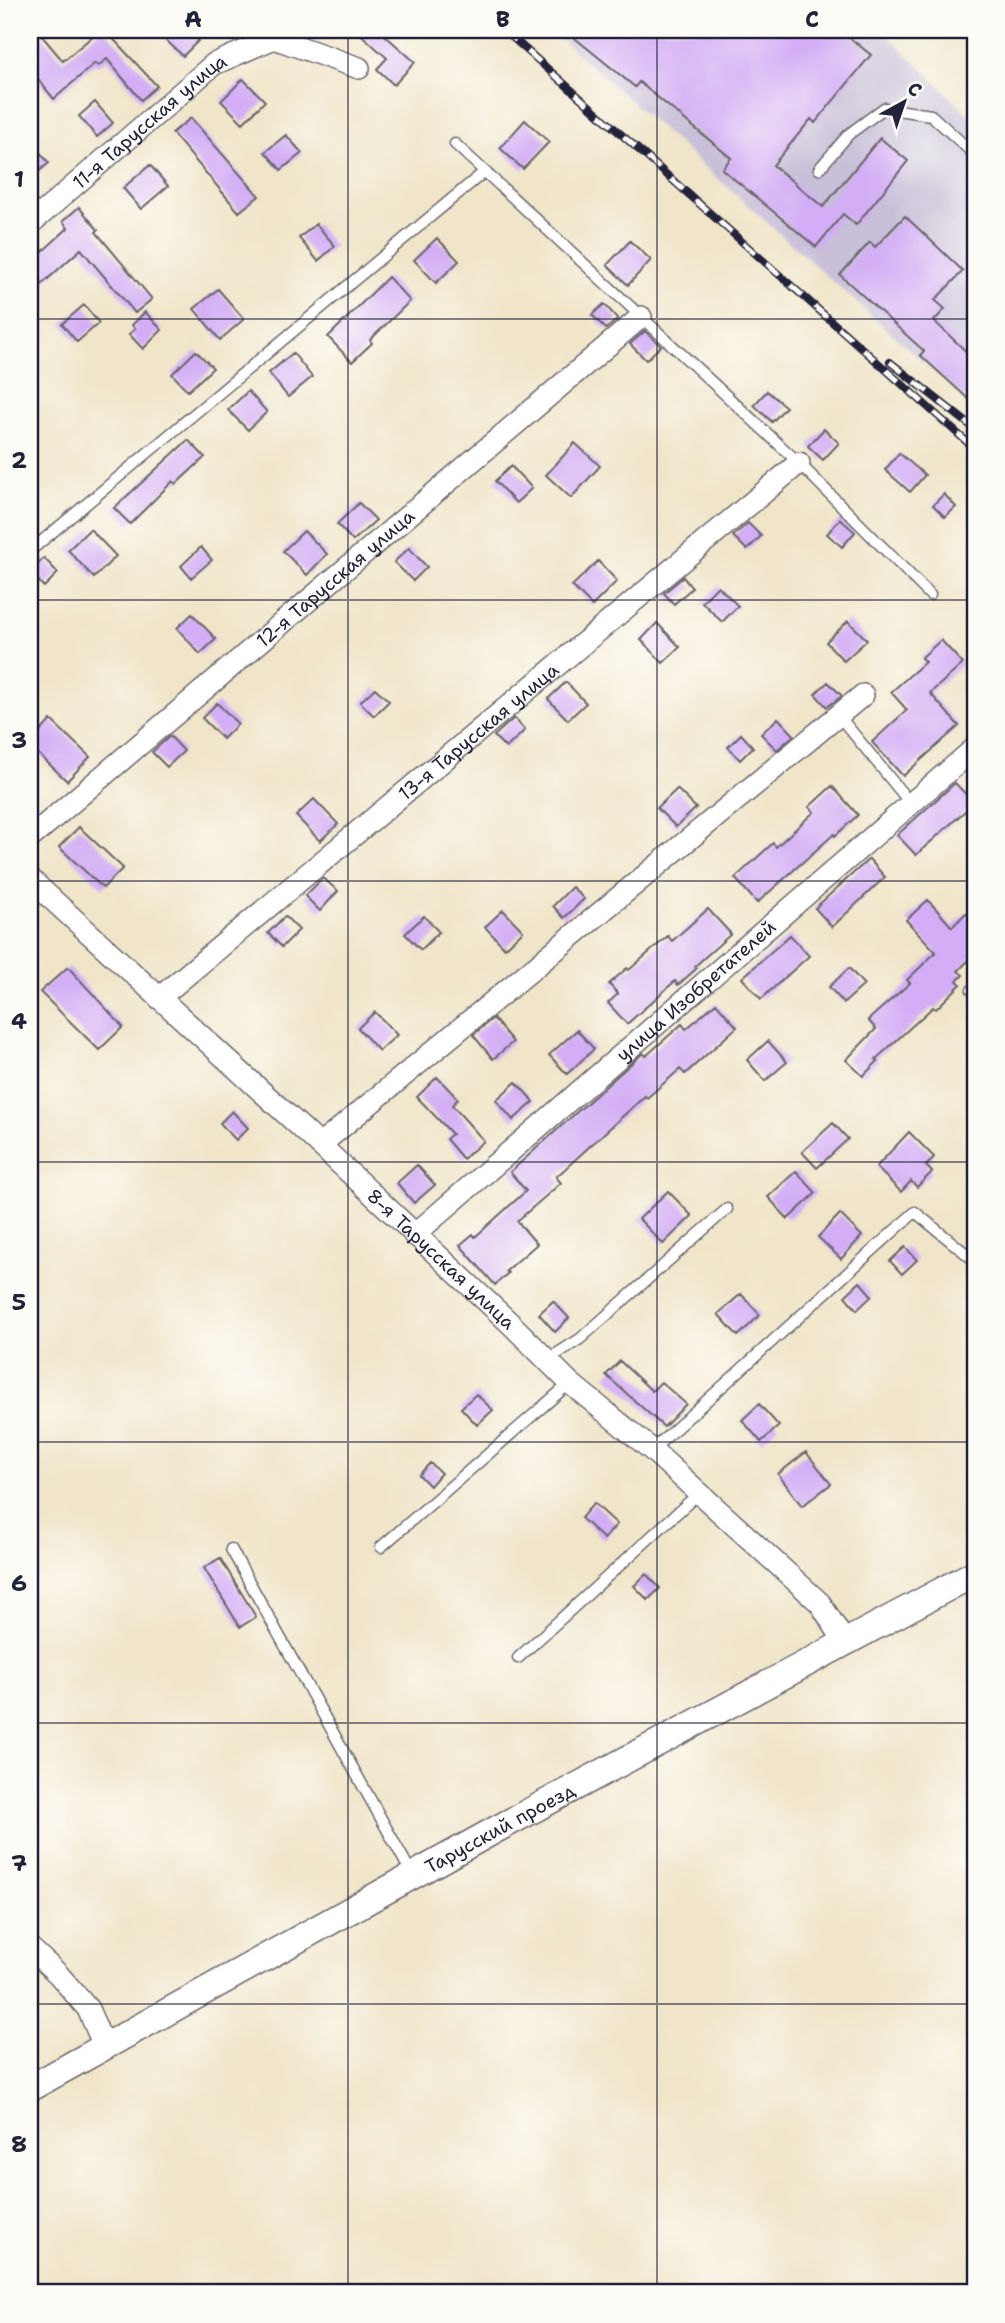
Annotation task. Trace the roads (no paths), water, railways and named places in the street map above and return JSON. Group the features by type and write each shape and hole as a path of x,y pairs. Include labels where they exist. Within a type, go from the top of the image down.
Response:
{"street":[{"name":"11-я Тарусская улица","path":"34,213 215,64 274,38 359,68"},
{"name":"12-я Тарусская улица","path":"30,838 641,317"},
{"name":"13-я Тарусская улица","path":"159,998 799,463"},
{"path":"320,1145 863,695"},
{"name":"улица Изобретателей","path":"414,1235 975,748"},
{"name":"8-я Тарусская улица","path":"30,879 320,1145 570,1383 652,1450 820,1603 846,1644"},
{"name":"Тарусский проезд","path":"30,2088 507,1824 975,1573"},
{"path":"30,1948 58,1973 88,2010 105,2048"}],"lane":[{"path":"819,169 849,134 884,108 931,115 975,155"},
{"path":"454,144 799,463 930,595"},
{"path":"30,551 484,172"},
{"path":"839,716 911,804"},
{"path":"547,1360 580,1339 727,1209"},
{"path":"652,1450 915,1212 975,1261"},
{"path":"381,1547 570,1383"},
{"path":"518,1658 699,1493"},
{"path":"231,1549 413,1876"}],"railway":[{"path":"504,30 975,449"},
{"path":"890,362 975,429"}]}
